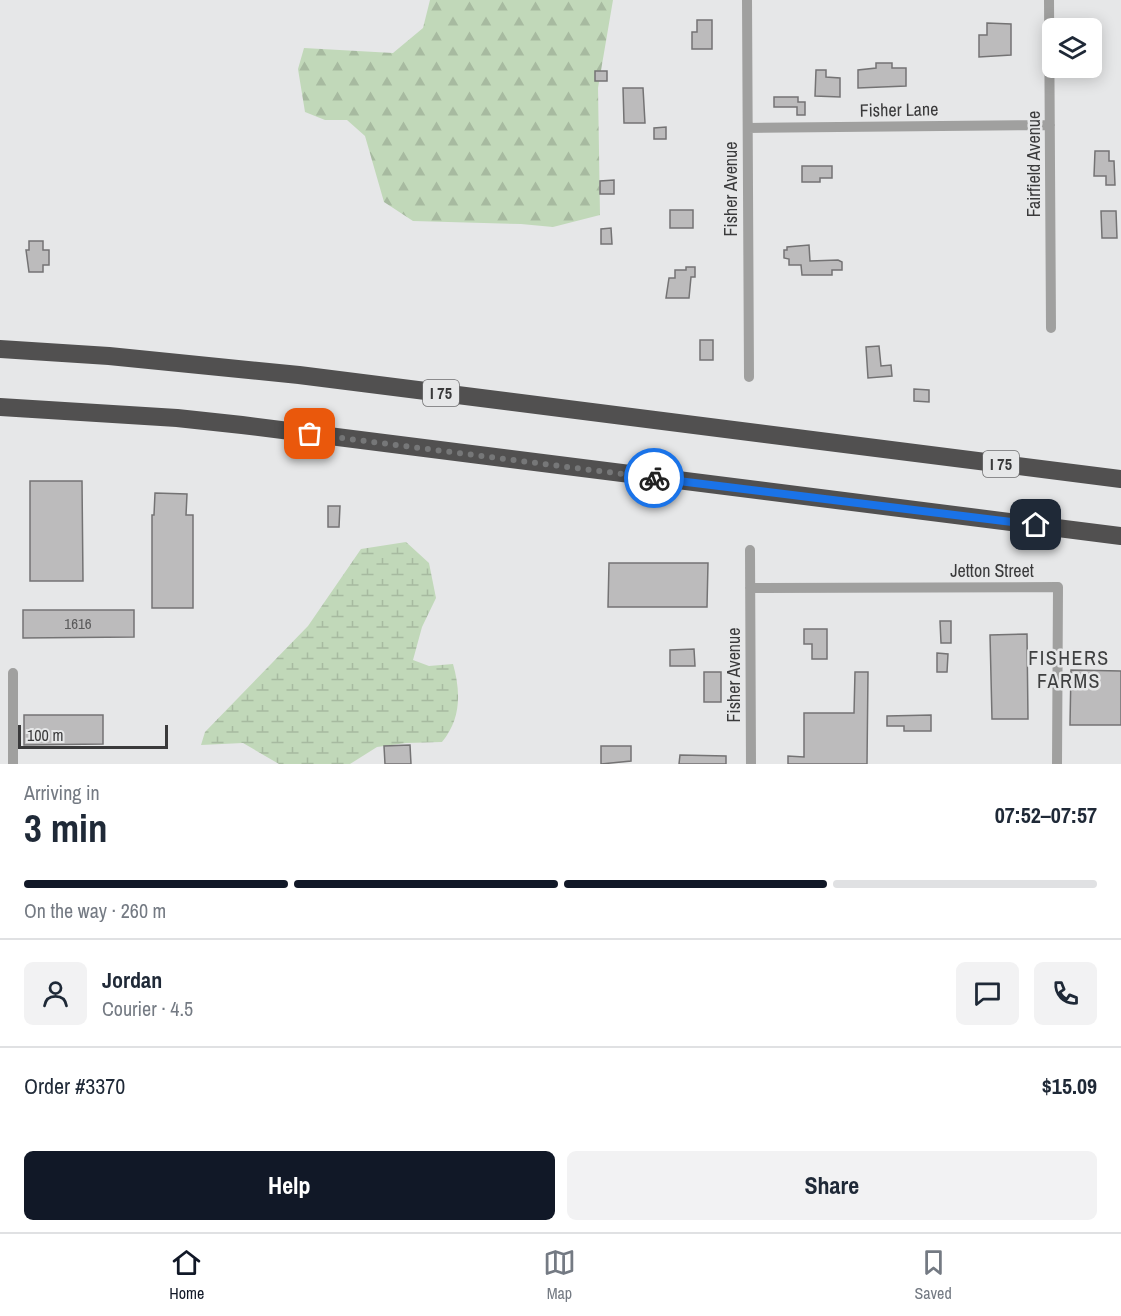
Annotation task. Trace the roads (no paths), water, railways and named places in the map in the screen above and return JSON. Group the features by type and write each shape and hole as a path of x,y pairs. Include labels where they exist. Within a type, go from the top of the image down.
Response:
{"highway":[{"name":"I 75","path":"0,349 109,356 299,375 1121,479"},
{"path":"0,407 177,418 242,425 1121,536"},
{"path":"1083,531 1121,548"}],"street":[{"name":"Fisher Avenue","path":"747,0 750,377"},
{"name":"Fairfield Avenue","path":"1049,0 1051,328"},
{"name":"Fisher Lane","path":"747,128 1050,124"},
{"name":"Fisher Avenue","path":"750,550 752,764"},
{"name":"Jetton Street","path":"750,588 1058,587 1057,764"},
{"path":"13,673 13,764"}],"district":[{"name":"FISHERS FARMS","path":"1069,670"}]}
